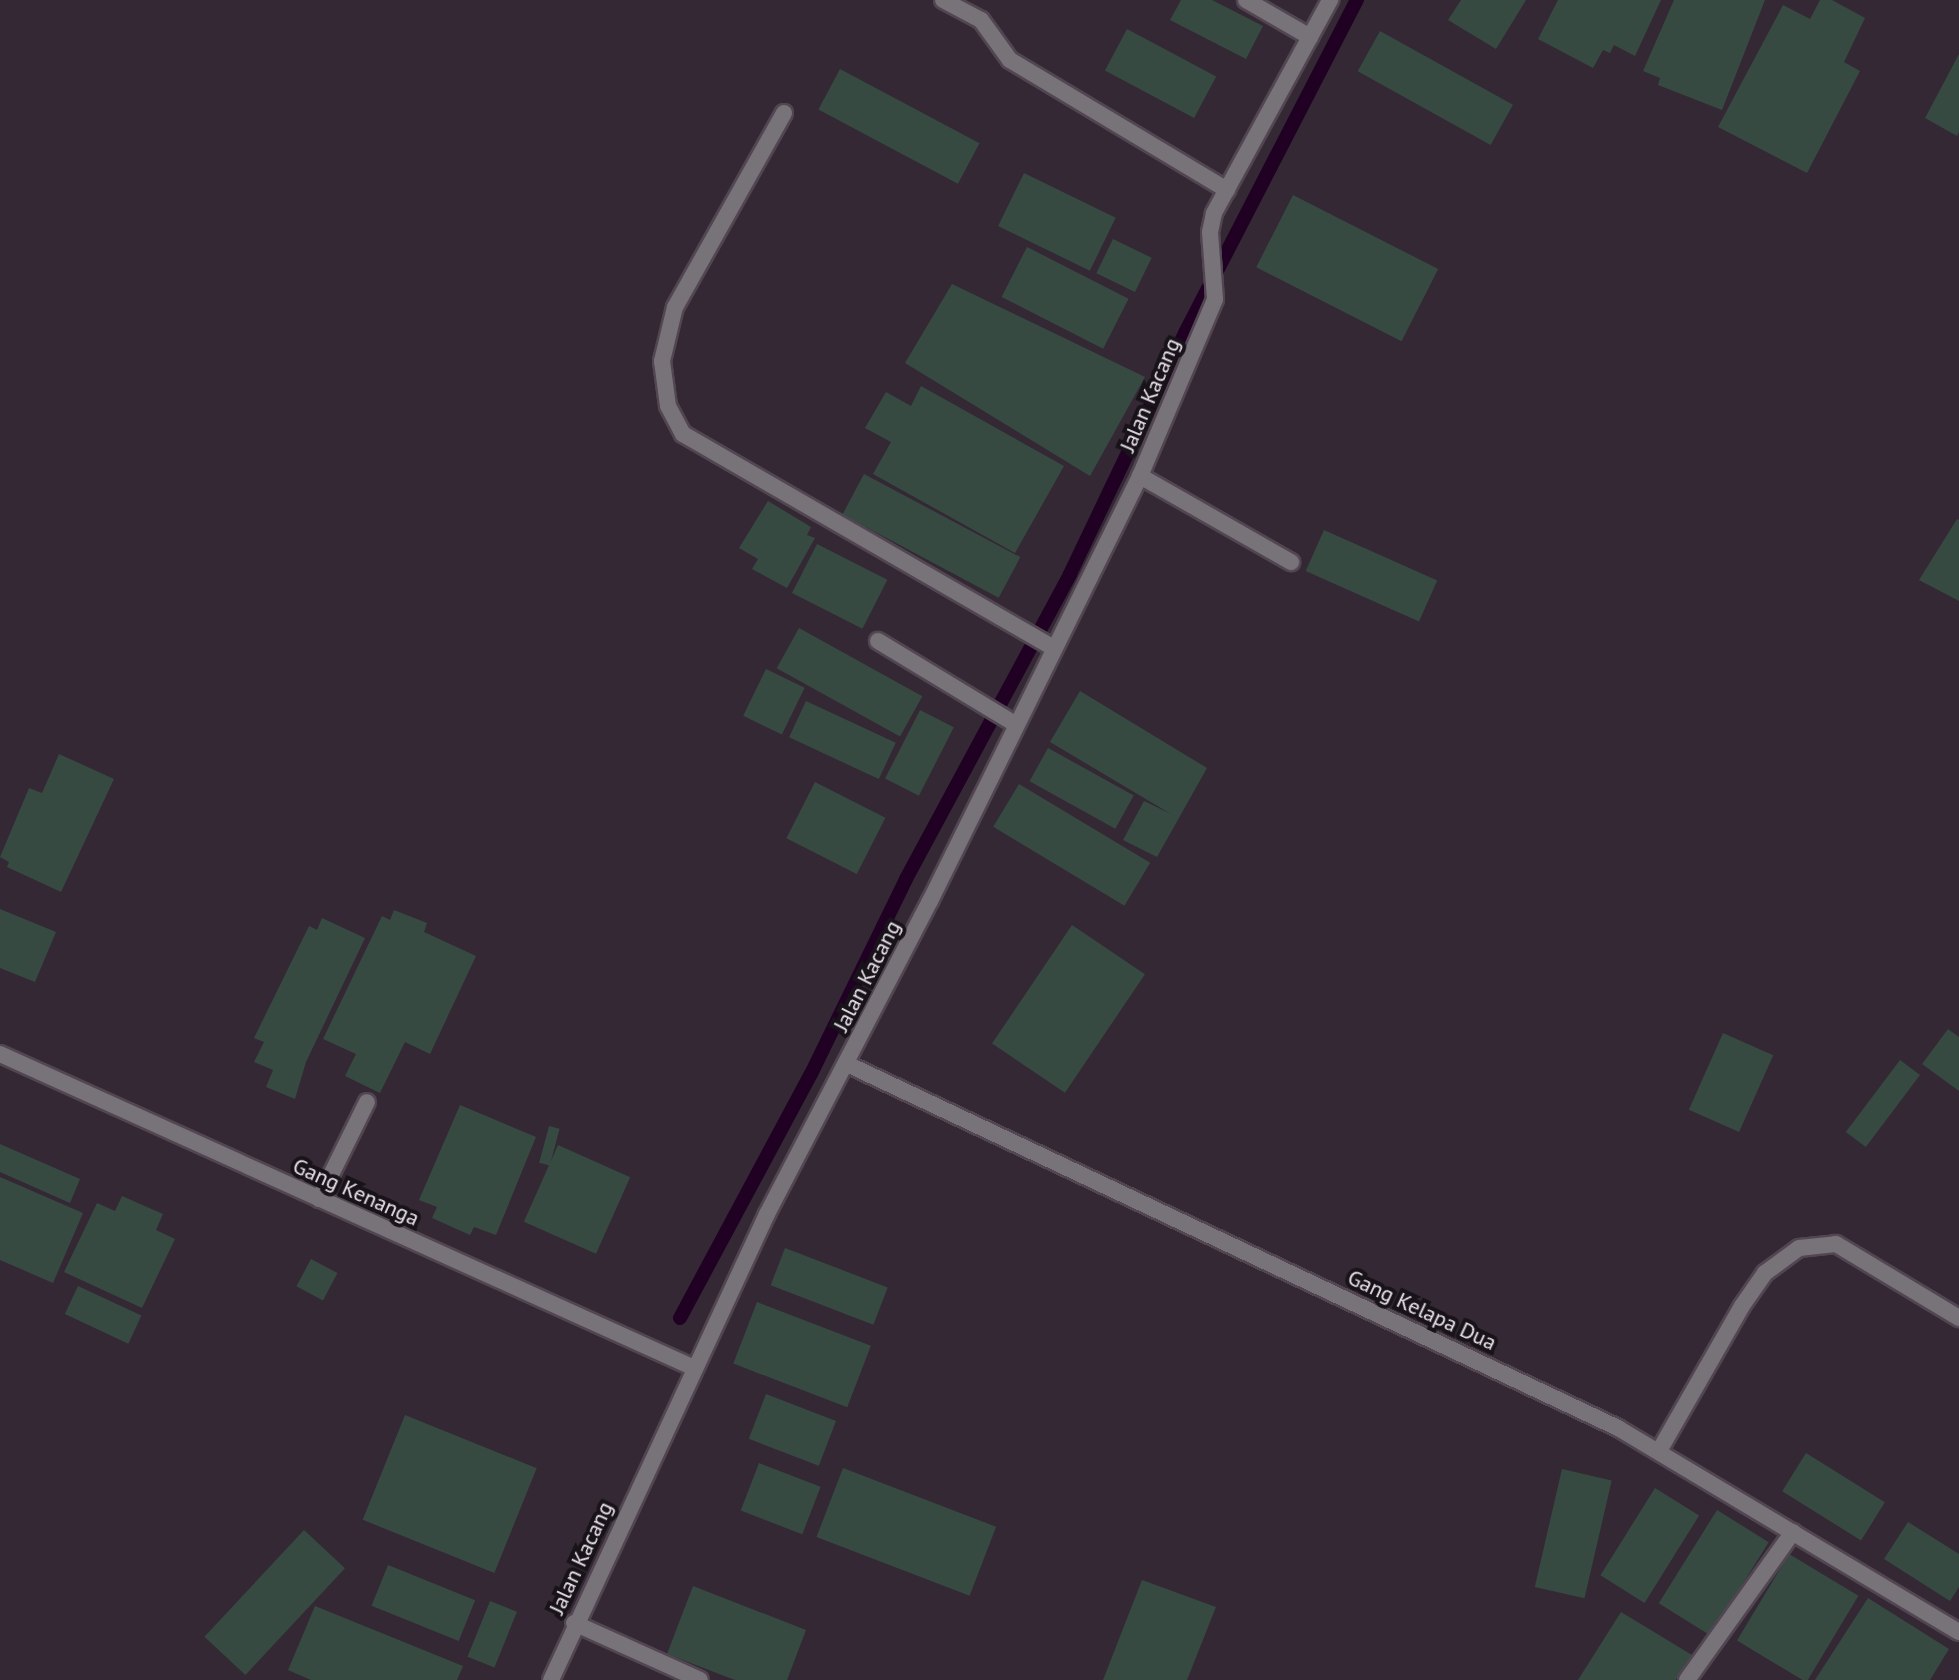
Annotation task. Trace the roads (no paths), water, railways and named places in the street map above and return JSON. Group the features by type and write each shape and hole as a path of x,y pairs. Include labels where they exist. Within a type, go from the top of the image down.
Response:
{"street":[{"path":"943,0 981,20 1010,60 1227,190 1330,0"},
{"path":"1246,0 1310,37"},
{"path":"784,113 675,307 662,361 668,406 683,434 1044,643"},
{"name":"Jalan Kacang","path":"551,1680 574,1623 767,1214 847,1064 1044,643 1140,476 1216,289 1212,255 1214,213 1227,190"},
{"path":"1140,476 1291,562"},
{"path":"878,641 1009,720"},
{"name":"Gang Kenanga","path":"0,1054 694,1368"},
{"name":"Gang Kelapa Dua","path":"847,1064 1659,1451 1959,1632"},
{"path":"319,1199 367,1102"},
{"path":"1659,1451 1742,1306 1765,1273 1799,1248 1836,1244 1959,1318"},
{"path":"1687,1680 1793,1532"},
{"path":"574,1623 700,1680"}],"waterway":[{"path":"680,1318 811,1074 906,879 1070,574 1186,331 1357,0"}]}
